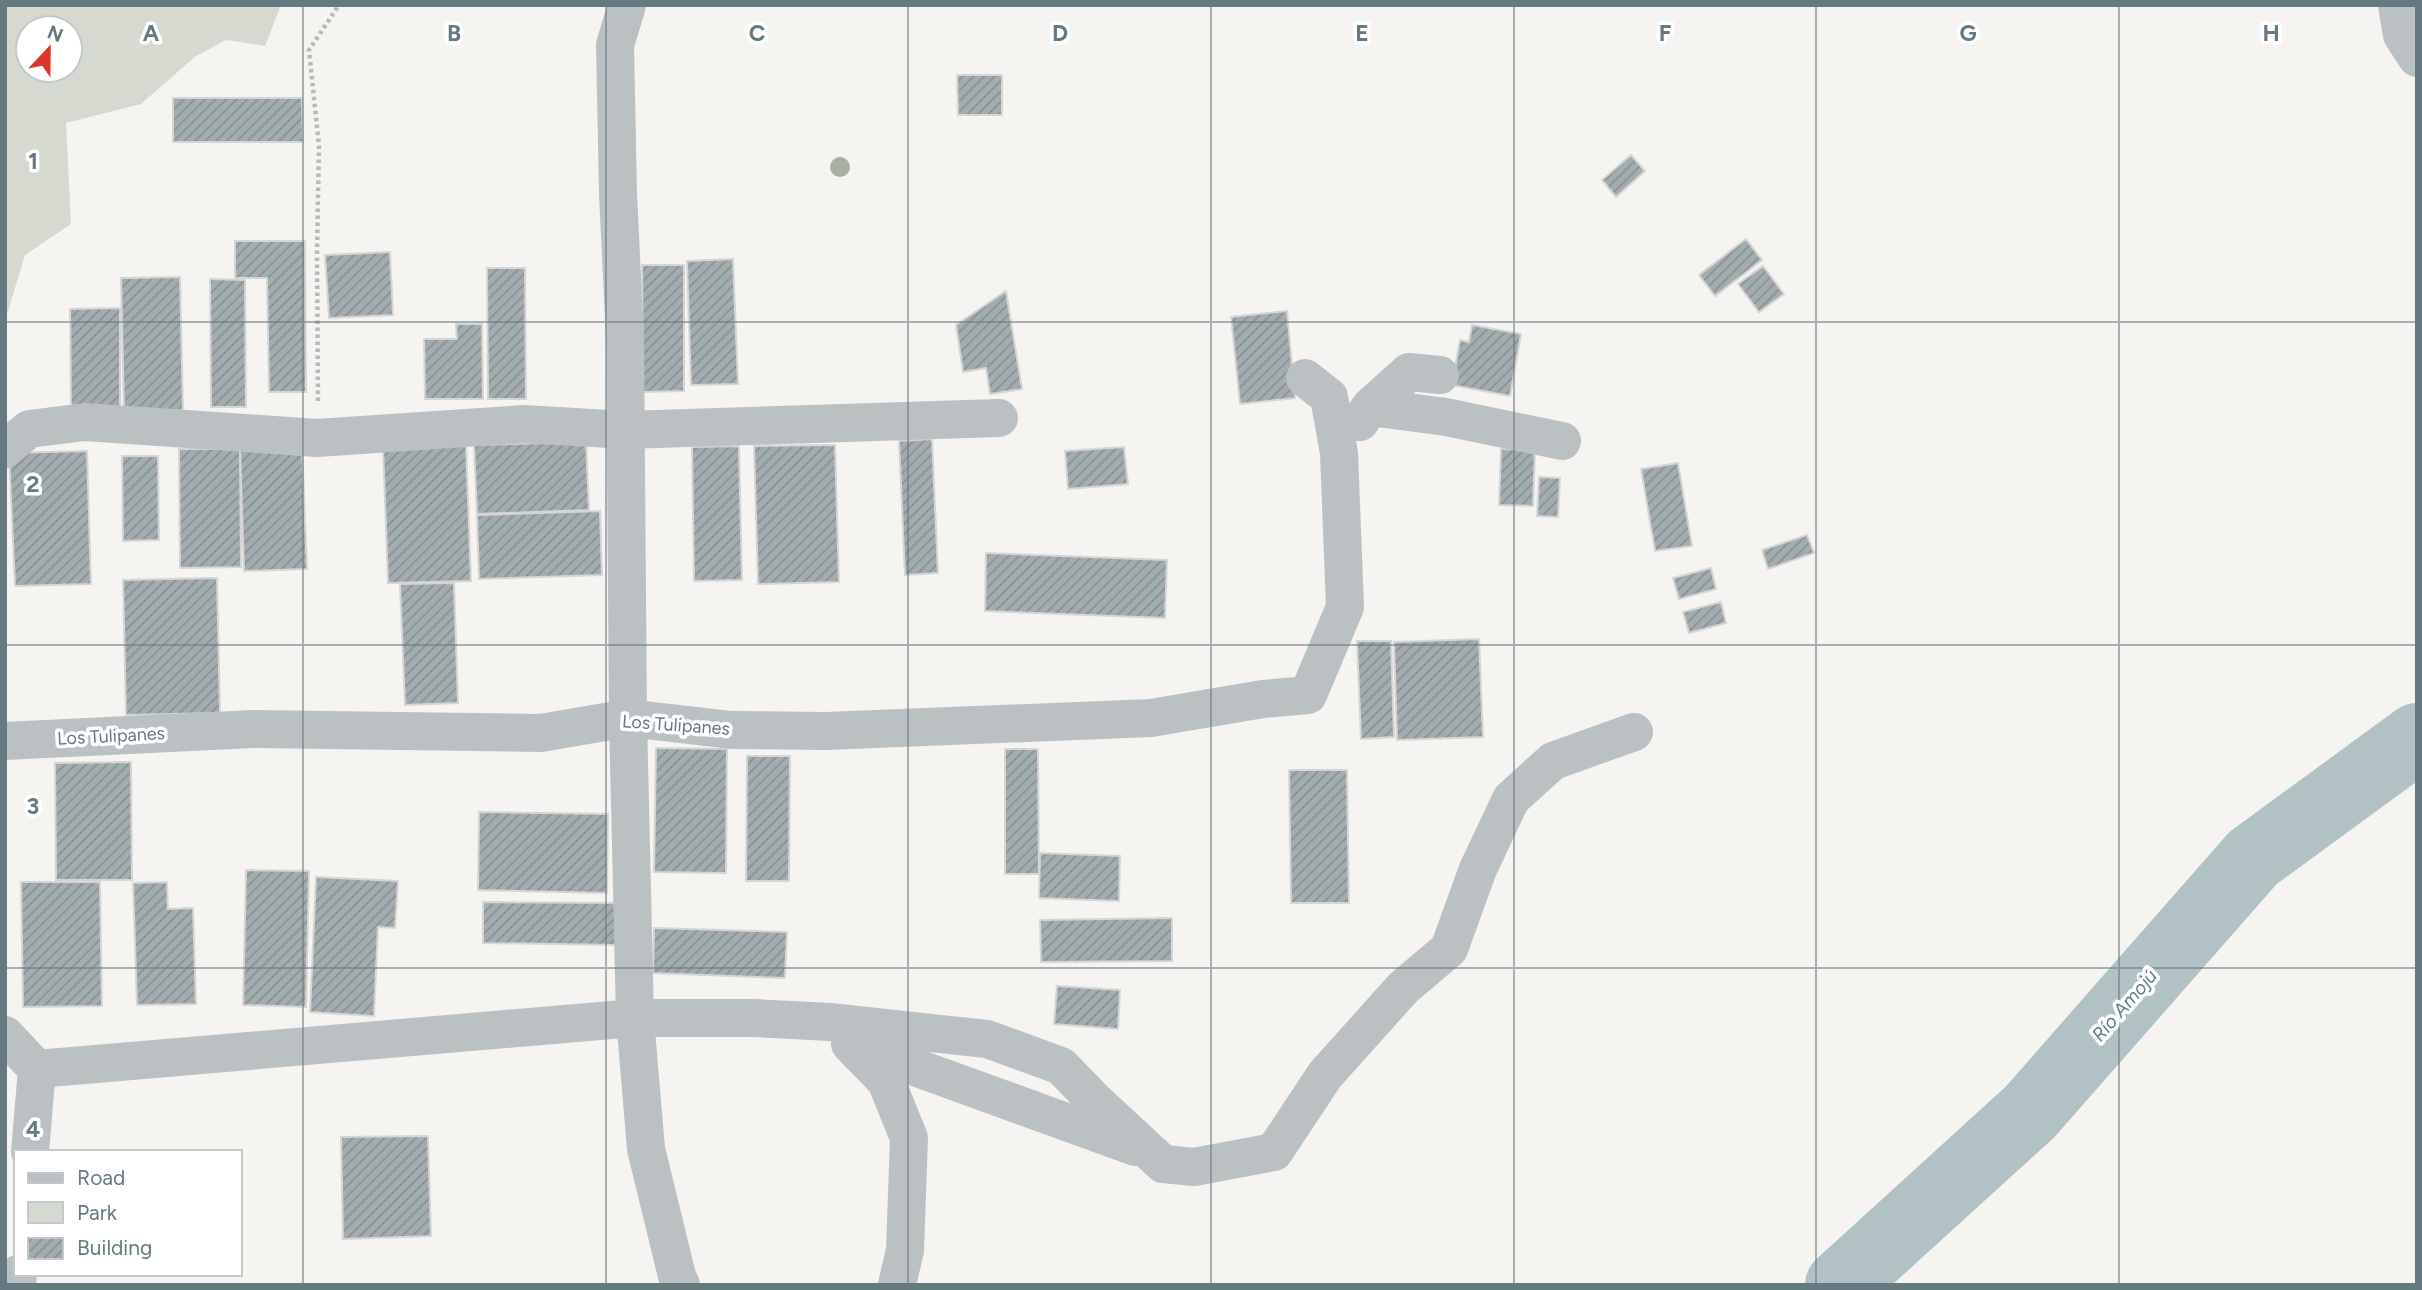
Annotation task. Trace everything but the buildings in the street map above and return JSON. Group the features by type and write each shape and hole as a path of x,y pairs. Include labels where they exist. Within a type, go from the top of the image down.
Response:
{"street":[{"path":"627,5 615,45 626,430 628,718 635,1018 646,1149 681,1285"},
{"path":"2397,5 2402,35 2417,58"},
{"path":"1339,453 1370,407 1409,372 1440,374"},
{"path":"1305,378 1329,397 1339,453"},
{"path":"1370,407 1446,417 1562,441"},
{"path":"5,449 29,429 85,422 317,438 524,424 626,430 999,418"},
{"name":"Los Tulipanes","path":"5,741 253,729 541,733 628,718 730,730 826,730 1151,718 1263,699 1308,695 1345,607 1339,453"},
{"path":"37,1069 635,1018 754,1018 830,1022 987,1039 1061,1066 1163,1164 1194,1167 1274,1152 1325,1075 1403,988 1449,949 1478,869 1511,799 1553,761 1634,732"},
{"path":"830,1022 909,1065 1150,1153"},
{"path":"830,1022 886,1081 909,1138 905,1250 897,1285"},
{"path":"5,1035 37,1069 30,1150"}],"path":[{"path":"317,438 319,146 309,50 339,5"}],"green space":[{"path":"5,5 281,5 265,46 226,40 196,56 141,104 66,123 71,224 25,255 5,321"}],"waterway":[{"name":"Río Amojú","path":"1840,1285 2030,1112 2253,858 2417,738"}]}
